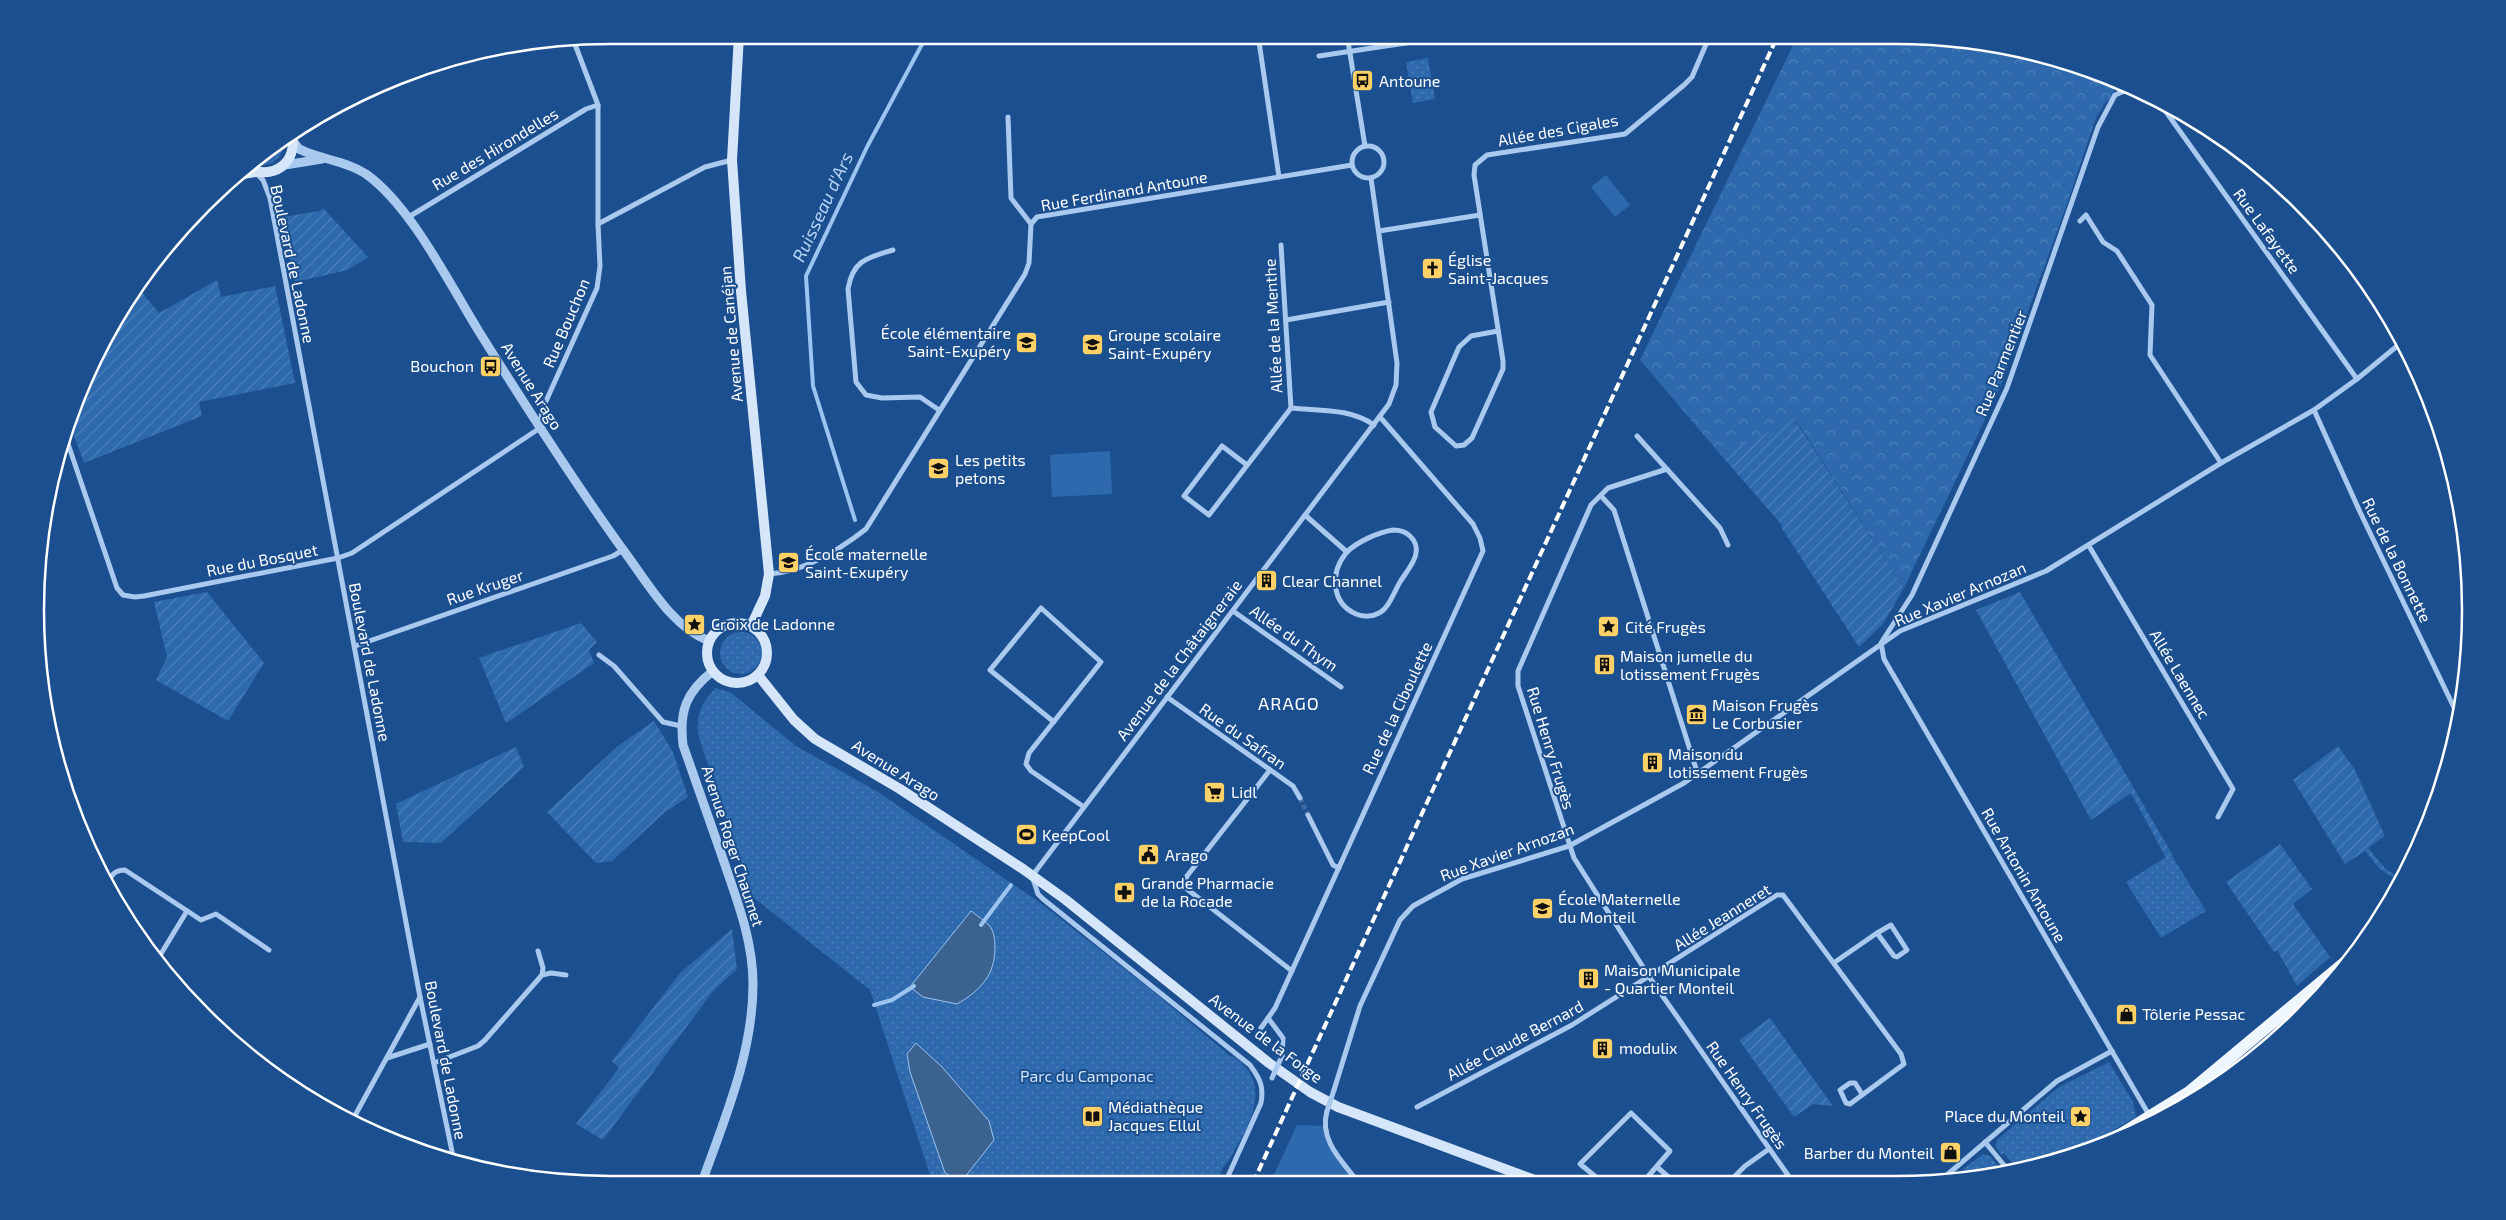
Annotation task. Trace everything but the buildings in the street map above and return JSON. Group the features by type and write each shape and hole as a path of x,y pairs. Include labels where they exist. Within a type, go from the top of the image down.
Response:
{"main road":[{"name":"Avenue de Canéjan","path":"738,44 732,160 741,291 769,574 765,596 751,626"},
{"path":"254,170 271,172 285,165 290,158 292,142"},
{"path":"739,622 751,626 759,632 767,648 767,658 758,675 740,683 721,678 714,672 708,660 709,641 716,631 727,624 739,622"},
{"name":"Avenue Arago","path":"758,675 794,720 816,739 900,788 1032,876"},
{"name":"Avenue de la Forge","path":"1032,876 1066,900 1269,1063 1310,1092 1338,1107 1524,1176"},
{"path":"2199,1088 2322,983"}],"street":[{"path":"1259,44 1279,176"},
{"path":"1348,44 1365,146"},
{"path":"1319,56 1397,44"},
{"name":"Allée des Cigales","path":"1498,331 1470,336 1459,347 1431,412 1435,426 1456,446 1464,445 1472,438 1502,370 1498,331 1474,175 1476,165 1487,155 1625,134 1684,85 1692,76 1706,44"},
{"path":"575,45 598,105"},
{"name":"Rue Parmentier","path":"1881,643 1912,595 2007,388 2098,127 2115,95 2123,92"},
{"name":"Rue des Hirondelles","path":"407,218 586,109 598,105"},
{"name":"Rue Bouchon","path":"540,428 542,410 597,288 600,266 598,105"},
{"name":"Rue Lafayette","path":"2167,114 2357,379"},
{"path":"1008,117 1011,198 1031,224"},
{"name":"Avenue Arago","path":"294,140 299,149 324,159 350,165 365,174 379,185 407,218 540,428 623,550 656,595 678,619 700,638 709,641"},
{"path":"1365,146 1375,147 1384,159 1380,173 1371,178 1359,175 1352,165 1355,152 1365,146"},
{"name":"Avenue Arago","path":"285,165 324,159"},
{"path":"598,224 705,167 732,160"},
{"name":"Rue Ferdinand Antoune","path":"769,574 794,571 855,538 866,529 1024,274 1029,263 1031,224 1037,217 1352,165"},
{"name":"Boulevard de Ladonne","path":"253,171 263,180 270,198 420,997 453,1154"},
{"name":"Avenue de la Châtaigneraie","path":"1032,876 1374,425 1393,395 1398,374 1371,178"},
{"path":"1379,231 1480,215"},
{"path":"2080,221 2086,215 2103,242 2117,251 2152,305 2150,355 2221,462"},
{"name":"Allée de la Menthe","path":"1280,245 1291,408 1352,413 1374,425"},
{"path":"893,250 864,258 850,275 848,289 856,382 866,395 882,398 920,397 939,410"},
{"path":"1286,320 1389,302"},
{"name":"Rue Xavier Arnozan","path":"1353,1176 1331,1147 1324,1126 1327,1111 1360,1006 1400,920 1413,906 1462,879 1569,846 1698,775 1900,631 2046,571 2089,546 2221,462 2314,410 2357,379 2397,346"},
{"path":"1247,465 1222,446 1184,496 1209,515 1291,408"},
{"name":"Rue de la Bonnette","path":"2314,410 2365,522 2453,706"},
{"name":"Rue de la Ciboulette","path":"1261,1028 1275,1008 1483,551 1480,538 1473,524 1380,417"},
{"name":"Rue du Bosquet","path":"69,445 117,588 123,595 135,597 338,558 352,553 540,428"},
{"path":"1637,436 1720,528 1728,545"},
{"name":"Rue Henry Frugès","path":"1667,469 1608,488 1592,505 1518,672 1518,686 1574,858 1650,978 1788,1176"},
{"path":"1601,496 1614,510 1698,775"},
{"path":"1305,515 1347,552"},
{"path":"1393,530 1407,533 1417,544 1416,558 1388,604 1383,610 1372,616 1361,616 1350,610 1338,598 1335,575 1347,552 1371,537 1393,530"},
{"name":"Allée Laennec","path":"2089,546 2233,789 2218,817"},
{"name":"Rue Kruger","path":"355,646 613,556 623,550"},
{"path":"1054,722 990,670 1041,608 1101,662 1029,754 1026,764 1031,771 1084,807"},
{"name":"Allée du Thym","path":"1233,611 1341,687"},
{"name":"Rue Antonin Antoune","path":"1881,643 1884,659 2149,1116"},
{"path":"599,655 614,666 663,722 681,726"},
{"name":"Avenue Roger Chaumet","path":"704,1176 743,1059 752,1006 752,969 743,917 683,745 681,726 690,695 698,684 714,672"},
{"name":"Rue du Safran","path":"1167,698 1293,786 1300,798"},
{"path":"1270,770 1184,882 1187,889 1292,970"},
{"path":"1308,815 1333,865 1339,868"},
{"path":"111,876 118,870 125,870 201,920 216,914 269,950"},
{"path":"1032,876 1038,894 1043,899 1250,1065 1262,1085 1261,1103 1229,1176"},
{"name":"Allée Jeanneret","path":"1650,978 1777,895 1783,895 1835,962"},
{"path":"161,954 187,911"},
{"path":"1862,1094 1855,1083 1850,1083 1840,1090 1846,1103 1850,1104 1904,1064 1901,1054 1835,962 1877,933 1891,926 1907,950 1894,956 1877,933"},
{"path":"434,1063 446,1060 485,1040 542,975 543,968 538,950"},
{"path":"542,975 551,973 566,975"},
{"name":"Allée Claude Bernard","path":"1417,1107 1572,1025 1650,978"},
{"path":"355,1115 420,997"},
{"path":"1262,1085 1272,1078 1282,1056 1283,1038 1268,1018"},
{"path":"386,1058 430,1044"},
{"path":"1949,1173 2057,1081 2112,1051"},
{"path":"1595,1176 1580,1164 1631,1113 1670,1151 1649,1176"},
{"path":"1985,1142 2004,1165"},
{"path":"1735,1176 1745,1166 1769,1149"},
{"path":"1657,1167 1667,1176"}],"green space":[{"path":"1794,44 1933,45 1970,49 2043,63 2113,87 2115,95 2105,103 2096,118 2066,207 2000,388 1904,588 1796,420 1720,454 1640,360"},
{"path":"1428,58 1435,99 1413,103 1406,62"},
{"path":"283,148 275,161 265,165 261,164"},
{"path":"1606,175 1630,205 1615,217 1591,187"},
{"path":"323,208 368,257 348,270 295,282 282,217 320,211"},
{"path":"217,280 221,297 275,286 295,383 199,402 202,416 84,463 73,432 102,360 141,292 159,313"},
{"path":"1795,420 1904,588 1883,624 1859,647 1781,527 1782,525 1720,454"},
{"path":"1110,451 1112,494 1052,497 1050,455"},
{"path":"207,592 264,663 228,721 156,680 167,657 154,602"},
{"path":"2020,592 2172,854 2166,858 2131,793 2091,820 1976,610"},
{"path":"581,623 597,642 589,650 594,663 506,723 479,658"},
{"path":"737,632 745,632 756,638 762,653 756,668 745,674 737,674 726,668 720,657 720,649 726,638"},
{"name":"Parc du Camponac","path":"715,688 730,692 796,746 878,792 1039,902 1149,988 1230,1056 1235,1057 1252,1077 1255,1087 1255,1099 1244,1133 1222,1169 1220,1176 959,1176 907,1054 910,1072 945,1173 951,1176 930,1176 870,990 753,897 699,738 698,723 703,705"},
{"path":"654,721 673,752 688,797 664,813 612,861 596,863 547,812 619,745"},
{"path":"2338,746 2355,770 2385,836 2368,848 2385,868 2396,876 2394,878 2380,869 2365,851 2345,864 2293,780"},
{"path":"516,747 524,767 441,843 403,842 396,804"},
{"path":"2280,844 2312,889 2293,904 2330,957 2297,986 2277,950 2274,952 2226,882"},
{"path":"2171,854 2206,911 2161,938 2126,882"},
{"path":"732,929 737,969 713,991 603,1140 576,1124 619,1068 612,1061 681,972"},
{"path":"1770,1018 1833,1106 1813,1104 1794,1117 1739,1040"},
{"name":"Place du Monteil","path":"2109,1062 2133,1102 2136,1117 2101,1138 2043,1157 2012,1164 2004,1153 2001,1155 1995,1145 1997,1140 2059,1087"},
{"path":"1297,1125 1324,1126 1328,1142 1354,1176 1273,1176"},
{"path":"1983,1154 1990,1156 1998,1166 1970,1171 1959,1172"}],"shaded area":[{"path":"971,911 991,927 993,933 995,944 994,957 989,974 980,987 957,1004 923,997 910,987"},
{"path":"916,1043 942,1067 989,1121 994,1140 966,1176 950,1176 945,1173 910,1072 907,1054"}],"waterway":[{"name":"Ruisseau d'Ars","path":"855,520 813,386 806,276 867,147 922,44"},
{"name":"Ruisseau d'Ars","path":"981,925 1011,885"},
{"name":"Ruisseau d'Ars","path":"874,1005 892,1000 914,986"}],"tunnel":[{"path":"1300,798 1308,815"}],"railway":[{"path":"1256,1176 1774,44"}],"place":[{"name":"Antoune","path":"1363,81"},
{"name":"Église Saint-Jacques","path":"1432,269"},
{"name":"École élémentaire Saint-Exupéry","path":"1027,342"},
{"name":"Groupe scolaire Saint-Exupéry","path":"1092,344"},
{"name":"Bouchon","path":"490,366"},
{"name":"Les petits petons","path":"939,469"},
{"name":"École maternelle Saint-Exupéry","path":"789,563"},
{"name":"Clear Channel","path":"1266,581"},
{"name":"Croix de Ladonne","path":"695,624"},
{"name":"Cité Frugès","path":"1609,627"},
{"name":"Maison jumelle du lotissement Frugès","path":"1604,665"},
{"name":"Maison Frugès Le Corbusier","path":"1696,714"},
{"name":"Maison du lotissement Frugès","path":"1652,763"},
{"name":"Lidl","path":"1215,792"},
{"name":"KeepCool","path":"1026,835"},
{"name":"Arago","path":"1149,855"},
{"name":"Grande Pharmacie de la Rocade","path":"1125,892"},
{"name":"École Maternelle du Monteil","path":"1542,908"},
{"name":"Maison Municipale - Quartier Monteil","path":"1588,979"},
{"name":"Tôlerie Pessac","path":"2126,1014"},
{"name":"modulix","path":"1603,1048"},
{"name":"Médiathèque Jacques Ellul","path":"1092,1116"},
{"name":"Place du Monteil","path":"2081,1116"},
{"name":"Barber du Monteil","path":"1950,1153"}],"district":[{"name":"ARAGO","path":"1289,704"}]}
